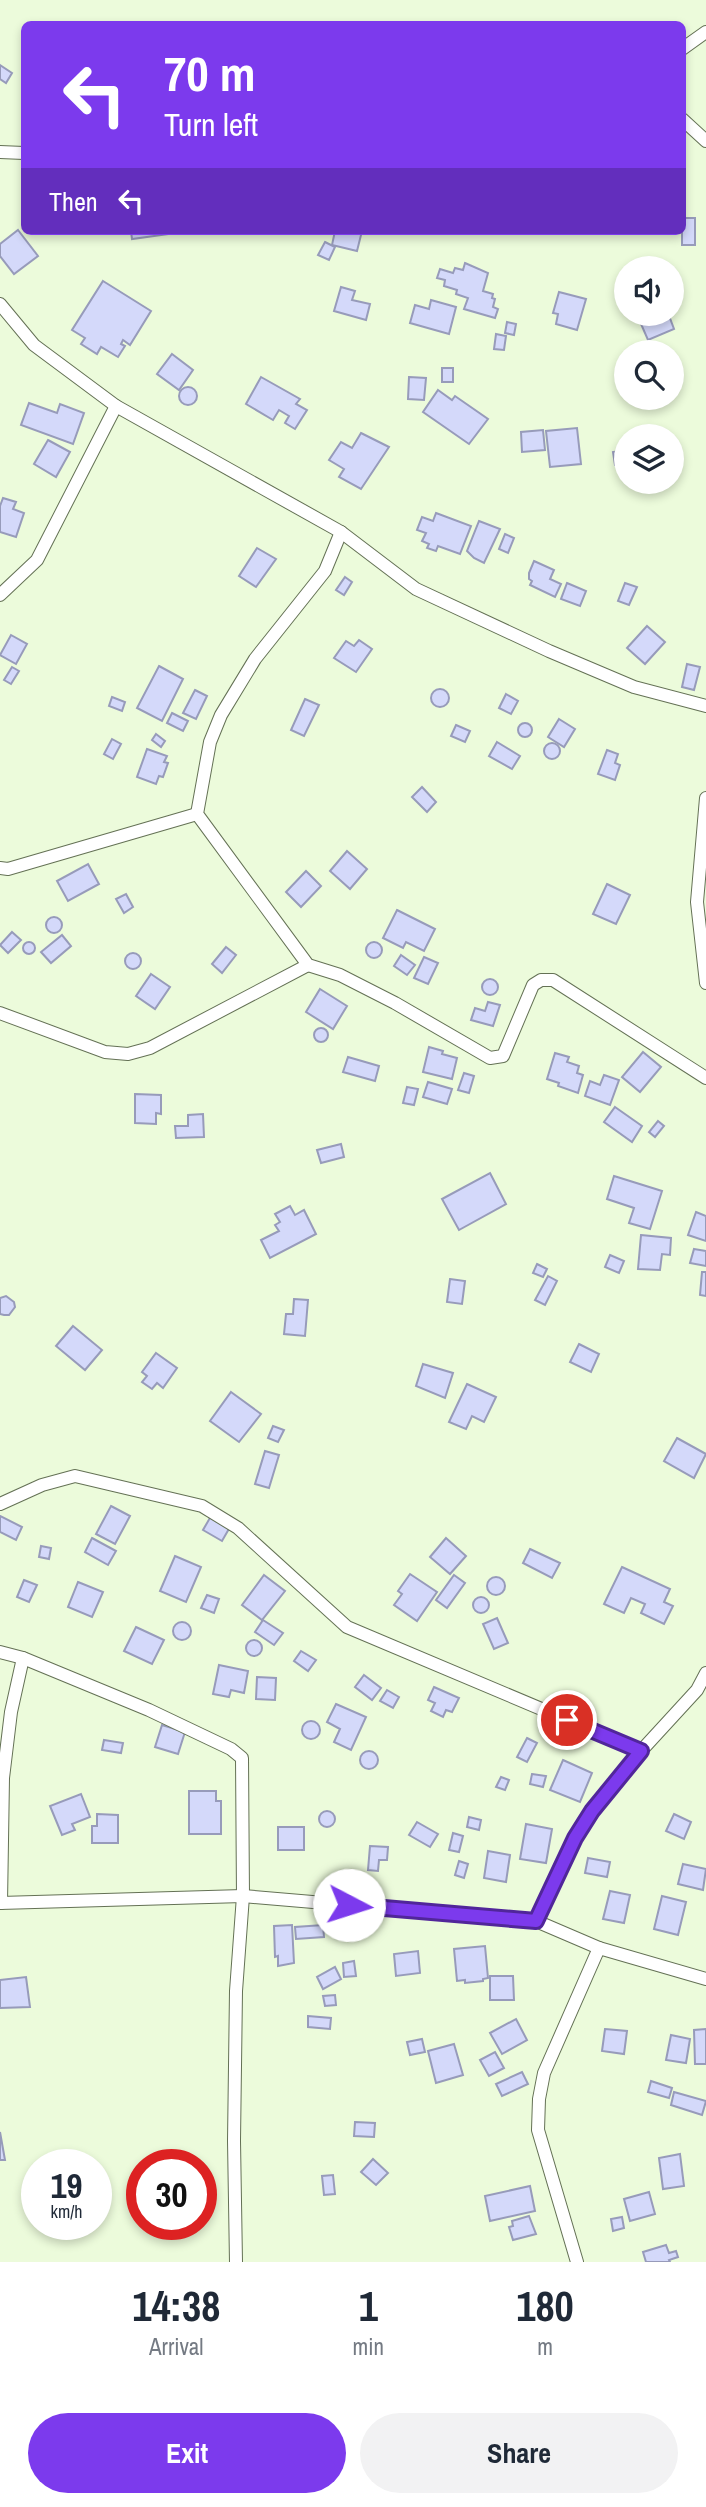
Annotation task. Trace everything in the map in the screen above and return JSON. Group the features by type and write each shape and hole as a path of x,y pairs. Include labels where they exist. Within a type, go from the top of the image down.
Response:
{"street":[{"path":"686,46 706,32"},
{"path":"686,123 706,141"},
{"path":"0,152 21,153"},
{"path":"0,304 34,345 117,407 341,532 416,589 634,687 706,706"},
{"path":"0,596 37,560 117,407"},
{"path":"341,532 325,571 255,659 221,715 210,742 197,814 309,965 340,975 395,1003 490,1058 503,1056 533,985 541,980 553,980 706,1078"},
{"path":"706,798 697,902 706,983"},
{"path":"0,869 8,869 197,814"},
{"path":"0,1013 105,1052 128,1054 150,1048 309,965"},
{"path":"0,1504 42,1485 75,1476 202,1506 238,1528 347,1627 641,1751"},
{"path":"0,1652 23,1658 149,1710 239,1753 243,1764 243,1896 236,1991 236,2262"},
{"path":"23,1658 11,1712 2,1778 1,1903 243,1896 536,1921 600,1948 706,1979"},
{"path":"536,1921 575,1838 592,1811 696,1690 706,1673"},
{"path":"577,2262 538,2130 539,2099 544,2073 600,1948"}],"building":[{"path":"0,65 12,73 6,83 0,79"},
{"path":"686,218 695,218 695,245 682,245 682,235 686,235"},
{"path":"18,230 38,256 14,274 0,256 0,244"},
{"path":"132,235 162,235 132,239"},
{"path":"334,235 361,235 357,251 332,245"},
{"path":"325,242 335,247 329,260 318,255"},
{"path":"465,263 488,273 483,291 493,294 493,307 498,309 495,318 464,309 468,298 456,294 457,290 444,286 445,280 437,278 440,269 453,273 455,268 463,270"},
{"path":"103,281 151,311 130,345 123,340 121,344 125,346 118,357 101,347 97,354 81,344 85,338 72,330"},
{"path":"341,287 355,291 352,300 370,304 366,320 334,311"},
{"path":"559,292 586,299 577,330 556,324 558,314 553,313"},
{"path":"431,300 456,307 449,334 410,323 415,305 429,309"},
{"path":"507,322 516,324 514,335 505,333"},
{"path":"642,326 673,326 674,329 648,340"},
{"path":"496,334 506,336 504,350 494,349"},
{"path":"172,354 193,370 179,390 157,374"},
{"path":"442,368 453,368 453,382 442,382"},
{"path":"261,377 300,399 296,404 307,410 295,429 285,423 289,416 279,410 273,420 246,404"},
{"path":"409,377 426,378 424,400 408,399"},
{"path":"188,387 196,392 197,396 192,404 188,405 180,400 179,396 184,388"},
{"path":"438,390 452,400 455,396 488,419 469,444 423,412"},
{"path":"29,403 57,413 60,404 84,413 73,444 21,425"},
{"path":"577,428 581,464 550,467 546,431"},
{"path":"543,430 545,450 522,452 521,432"},
{"path":"361,433 389,447 361,489 339,477 344,469 329,460 341,442 352,448"},
{"path":"48,440 70,452 56,477 34,464"},
{"path":"3,498 16,502 13,509 24,513 16,537 0,532 0,506"},
{"path":"436,513 471,526 460,554 438,546 436,551 427,548 429,544 422,541 426,533 417,530 422,517 433,521"},
{"path":"479,521 500,529 484,563 467,551"},
{"path":"505,534 514,538 508,553 499,549"},
{"path":"257,548 276,559 256,587 239,576"},
{"path":"534,561 554,570 550,579 561,584 555,597 530,585 532,581 529,579 529,573"},
{"path":"345,577 352,582 344,595 336,590"},
{"path":"567,583 586,591 580,606 561,599"},
{"path":"625,583 637,587 629,605 618,601"},
{"path":"647,626 665,642 645,664 627,648"},
{"path":"11,635 27,644 16,664 0,655"},
{"path":"359,640 372,649 356,672 334,658 346,641 354,646"},
{"path":"687,664 700,667 694,690 682,687"},
{"path":"159,666 183,679 162,721 137,708"},
{"path":"12,667 19,671 11,684 4,680"},
{"path":"436,689 444,689 449,698 447,705 436,707 431,702 431,694"},
{"path":"195,690 207,696 196,719 183,713"},
{"path":"506,694 518,701 511,714 499,708"},
{"path":"112,697 125,702 122,711 109,706"},
{"path":"305,699 319,705 304,736 291,730"},
{"path":"172,713 188,721 183,731 167,723"},
{"path":"559,719 575,729 564,747 548,737"},
{"path":"522,723 528,723 532,730 528,737 522,737 518,733 518,727"},
{"path":"456,725 470,731 465,742 451,736"},
{"path":"156,734 165,741 161,747 152,740"},
{"path":"112,739 121,744 113,759 104,754"},
{"path":"497,742 520,756 512,769 489,756"},
{"path":"552,743 558,745 558,757 552,759 546,757 544,751 546,745"},
{"path":"147,749 167,756 164,762 168,763 163,777 159,776 156,784 137,777"},
{"path":"607,750 618,754 615,763 620,765 615,780 598,774"},
{"path":"422,787 436,802 427,812 412,797"},
{"path":"347,851 367,869 350,889 330,871"},
{"path":"88,864 99,884 68,901 57,881"},
{"path":"306,871 321,886 301,907 286,892"},
{"path":"607,884 630,895 616,924 593,914"},
{"path":"126,894 133,907 124,913 116,899"},
{"path":"397,910 435,929 424,951 406,942 403,948 383,938"},
{"path":"54,917 60,919 60,931 54,933 48,931 46,925 48,919"},
{"path":"12,932 21,940 8,953 0,945"},
{"path":"62,935 71,946 51,963 41,952"},
{"path":"374,942 382,950 374,958 366,950"},
{"path":"24,943 34,943 34,953 24,953"},
{"path":"226,947 236,955 222,973 212,964"},
{"path":"130,953 136,953 141,961 139,967 130,969 125,964 125,958"},
{"path":"401,955 415,965 407,975 394,966"},
{"path":"424,957 438,963 428,984 414,978"},
{"path":"151,974 170,987 155,1009 136,996"},
{"path":"487,979 493,979 498,987 496,993 487,995 482,990 482,984"},
{"path":"320,989 347,1006 333,1029 306,1012"},
{"path":"488,1002 500,1005 493,1026 471,1020 475,1008 485,1011"},
{"path":"318,1028 324,1028 328,1035 324,1042 318,1042 314,1038 314,1032"},
{"path":"429,1047 457,1058 452,1079 423,1072"},
{"path":"643,1052 661,1067 640,1092 622,1077"},
{"path":"555,1053 569,1057 567,1062 579,1066 577,1073 583,1075 578,1093 547,1079"},
{"path":"348,1057 379,1066 375,1081 343,1072"},
{"path":"464,1073 474,1076 469,1093 458,1090"},
{"path":"604,1075 619,1080 610,1105 585,1096 590,1081 600,1085"},
{"path":"428,1082 452,1089 447,1104 423,1097"},
{"path":"407,1087 418,1089 414,1105 403,1103"},
{"path":"135,1094 161,1095 161,1114 156,1113 156,1124 135,1123"},
{"path":"615,1107 642,1126 632,1142 604,1122"},
{"path":"203,1114 204,1137 176,1138 175,1126 188,1126 188,1115"},
{"path":"658,1121 664,1126 655,1137 649,1132"},
{"path":"341,1144 344,1157 321,1163 317,1150"},
{"path":"490,1173 506,1204 459,1230 442,1199"},
{"path":"614,1176 662,1191 650,1229 629,1223 634,1208 607,1199"},
{"path":"290,1206 295,1215 304,1210 316,1234 270,1258 261,1240 279,1231 275,1225 280,1222 275,1214"},
{"path":"696,1212 706,1216 706,1241 688,1235"},
{"path":"641,1235 671,1238 670,1255 662,1254 660,1270 638,1269"},
{"path":"694,1249 706,1251 706,1266 690,1263"},
{"path":"610,1255 624,1261 619,1273 605,1267"},
{"path":"537,1264 547,1269 543,1277 533,1273"},
{"path":"702,1272 706,1272 706,1296 700,1295"},
{"path":"548,1276 557,1281 545,1305 535,1300"},
{"path":"450,1279 465,1281 462,1304 447,1302"},
{"path":"6,1296 14,1302 15,1307 9,1315 0,1314 0,1298"},
{"path":"294,1299 308,1300 305,1336 284,1334 286,1314 293,1314"},
{"path":"73,1326 102,1350 85,1370 56,1346"},
{"path":"579,1344 599,1354 591,1372 570,1362"},
{"path":"156,1353 177,1368 163,1388 157,1383 152,1389 142,1382 147,1376 142,1372"},
{"path":"423,1364 453,1373 445,1398 416,1386"},
{"path":"467,1384 496,1397 484,1422 472,1416 466,1429 449,1422"},
{"path":"231,1392 261,1414 239,1442 210,1421"},
{"path":"273,1426 284,1430 278,1442 268,1438"},
{"path":"677,1438 706,1454 694,1478 664,1461"},
{"path":"265,1451 279,1455 269,1488 255,1484"},
{"path":"111,1506 130,1516 115,1544 96,1534"},
{"path":"0,1516 22,1527 16,1540 0,1532"},
{"path":"211,1516 230,1527 222,1541 203,1530"},
{"path":"92,1538 116,1551 108,1565 85,1552"},
{"path":"446,1538 466,1556 450,1574 430,1557"},
{"path":"41,1546 51,1548 49,1559 39,1557"},
{"path":"530,1549 560,1563 552,1578 523,1563"},
{"path":"175,1556 201,1567 186,1602 160,1591"},
{"path":"622,1567 670,1589 664,1602 673,1606 664,1624 641,1613 645,1604 631,1598 624,1613 604,1604"},
{"path":"410,1574 437,1592 417,1621 394,1605 402,1594 398,1591"},
{"path":"264,1575 285,1591 262,1620 242,1605"},
{"path":"454,1575 465,1583 447,1608 436,1600"},
{"path":"496,1577 502,1580 505,1586 502,1592 496,1595 490,1592 487,1586 490,1580"},
{"path":"24,1580 37,1585 29,1602 17,1597"},
{"path":"78,1582 103,1592 92,1617 68,1607"},
{"path":"207,1595 219,1599 214,1613 201,1608"},
{"path":"478,1597 484,1597 489,1605 487,1611 478,1613 473,1608 473,1602"},
{"path":"497,1618 508,1643 494,1649 483,1624"},
{"path":"263,1620 283,1633 274,1645 255,1632"},
{"path":"178,1622 186,1622 191,1631 189,1638 178,1640 173,1635 173,1627"},
{"path":"136,1627 164,1640 152,1664 124,1651"},
{"path":"254,1640 260,1642 260,1654 254,1656 248,1654 246,1648 248,1642"},
{"path":"301,1651 316,1660 308,1671 294,1661"},
{"path":"219,1665 248,1671 244,1693 231,1690 229,1697 213,1694"},
{"path":"364,1675 381,1688 372,1700 355,1687"},
{"path":"257,1677 276,1678 275,1700 256,1699"},
{"path":"434,1687 459,1698 452,1712 446,1710 443,1717 431,1711 435,1703 428,1700"},
{"path":"387,1690 399,1697 393,1708 380,1701"},
{"path":"336,1704 366,1717 351,1750 334,1742 340,1729 327,1722"},
{"path":"311,1721 317,1724 320,1730 317,1736 311,1739 305,1736 302,1730 305,1724"},
{"path":"162,1725 185,1732 178,1754 155,1747"},
{"path":"527,1738 537,1743 527,1762 517,1757"},
{"path":"104,1740 123,1743 121,1753 102,1750"},
{"path":"369,1751 375,1754 378,1760 375,1766 369,1769 363,1766 360,1760 363,1754"},
{"path":"563,1760 592,1773 580,1802 550,1790"},
{"path":"532,1774 546,1776 543,1787 530,1784"},
{"path":"501,1777 509,1780 505,1790 496,1787"},
{"path":"189,1791 216,1791 216,1801 221,1801 221,1834 189,1834"},
{"path":"81,1794 90,1817 72,1824 75,1830 62,1835 50,1806"},
{"path":"324,1811 330,1811 335,1819 333,1825 324,1827 319,1822 319,1816"},
{"path":"97,1814 118,1815 118,1843 92,1843 92,1826 97,1826"},
{"path":"674,1814 691,1822 684,1839 666,1831"},
{"path":"469,1817 481,1820 479,1830 467,1827"},
{"path":"417,1822 438,1834 430,1847 409,1835"},
{"path":"526,1824 552,1829 546,1863 520,1859"},
{"path":"278,1827 304,1827 304,1850 278,1850"},
{"path":"453,1833 463,1836 459,1852 449,1850"},
{"path":"370,1846 388,1847 387,1860 379,1860 378,1871 368,1870"},
{"path":"488,1851 510,1855 506,1882 484,1878"},
{"path":"588,1858 610,1862 607,1877 585,1873"},
{"path":"459,1861 468,1864 464,1878 455,1875"},
{"path":"683,1864 706,1869 703,1890 678,1884"},
{"path":"610,1891 630,1895 624,1923 603,1919"},
{"path":"662,1896 686,1902 678,1935 654,1929"},
{"path":"292,1925 294,1963 278,1966 274,1926"},
{"path":"323,1925 324,1937 296,1939 295,1927"},
{"path":"485,1946 488,1978 465,1983 465,1980 457,1981 454,1949"},
{"path":"418,1951 420,1973 396,1976 394,1954"},
{"path":"354,1961 356,1976 344,1977 343,1963"},
{"path":"335,1967 341,1979 323,1989 317,1977"},
{"path":"490,1976 513,1976 514,2000 490,2000"},
{"path":"26,1977 30,2007 0,2008 0,1980"},
{"path":"335,1995 336,2005 325,2006 323,1996"},
{"path":"308,2016 331,2018 330,2029 308,2027"},
{"path":"516,2019 527,2040 502,2054 490,2033"},
{"path":"605,2029 627,2031 624,2054 602,2051"},
{"path":"706,2029 706,2064 695,2064 694,2030"},
{"path":"671,2035 690,2039 686,2063 666,2060"},
{"path":"422,2039 425,2052 410,2055 407,2042"},
{"path":"454,2044 463,2075 436,2083 428,2051"},
{"path":"495,2052 504,2068 489,2076 480,2060"},
{"path":"522,2072 528,2084 502,2096 496,2084"},
{"path":"651,2081 672,2088 669,2098 648,2092"},
{"path":"674,2092 706,2101 702,2115 671,2105"},
{"path":"355,2122 375,2123 374,2137 354,2136"},
{"path":"0,2132 5,2160 0,2160"},
{"path":"680,2154 684,2186 663,2189 659,2158"},
{"path":"373,2159 388,2173 376,2185 361,2172"},
{"path":"333,2175 335,2194 324,2195 322,2176"},
{"path":"530,2186 535,2211 490,2221 485,2196"},
{"path":"649,2192 655,2214 630,2221 624,2199"},
{"path":"529,2216 536,2234 513,2240 509,2227 513,2226 512,2221"},
{"path":"622,2217 624,2228 613,2231 611,2219"},
{"path":"666,2245 669,2253 676,2251 678,2257 669,2260 670,2262 646,2262 643,2252"}],"route":[{"path":"349,1905 536,1921 575,1838 592,1811 641,1751 567,1720"}]}
